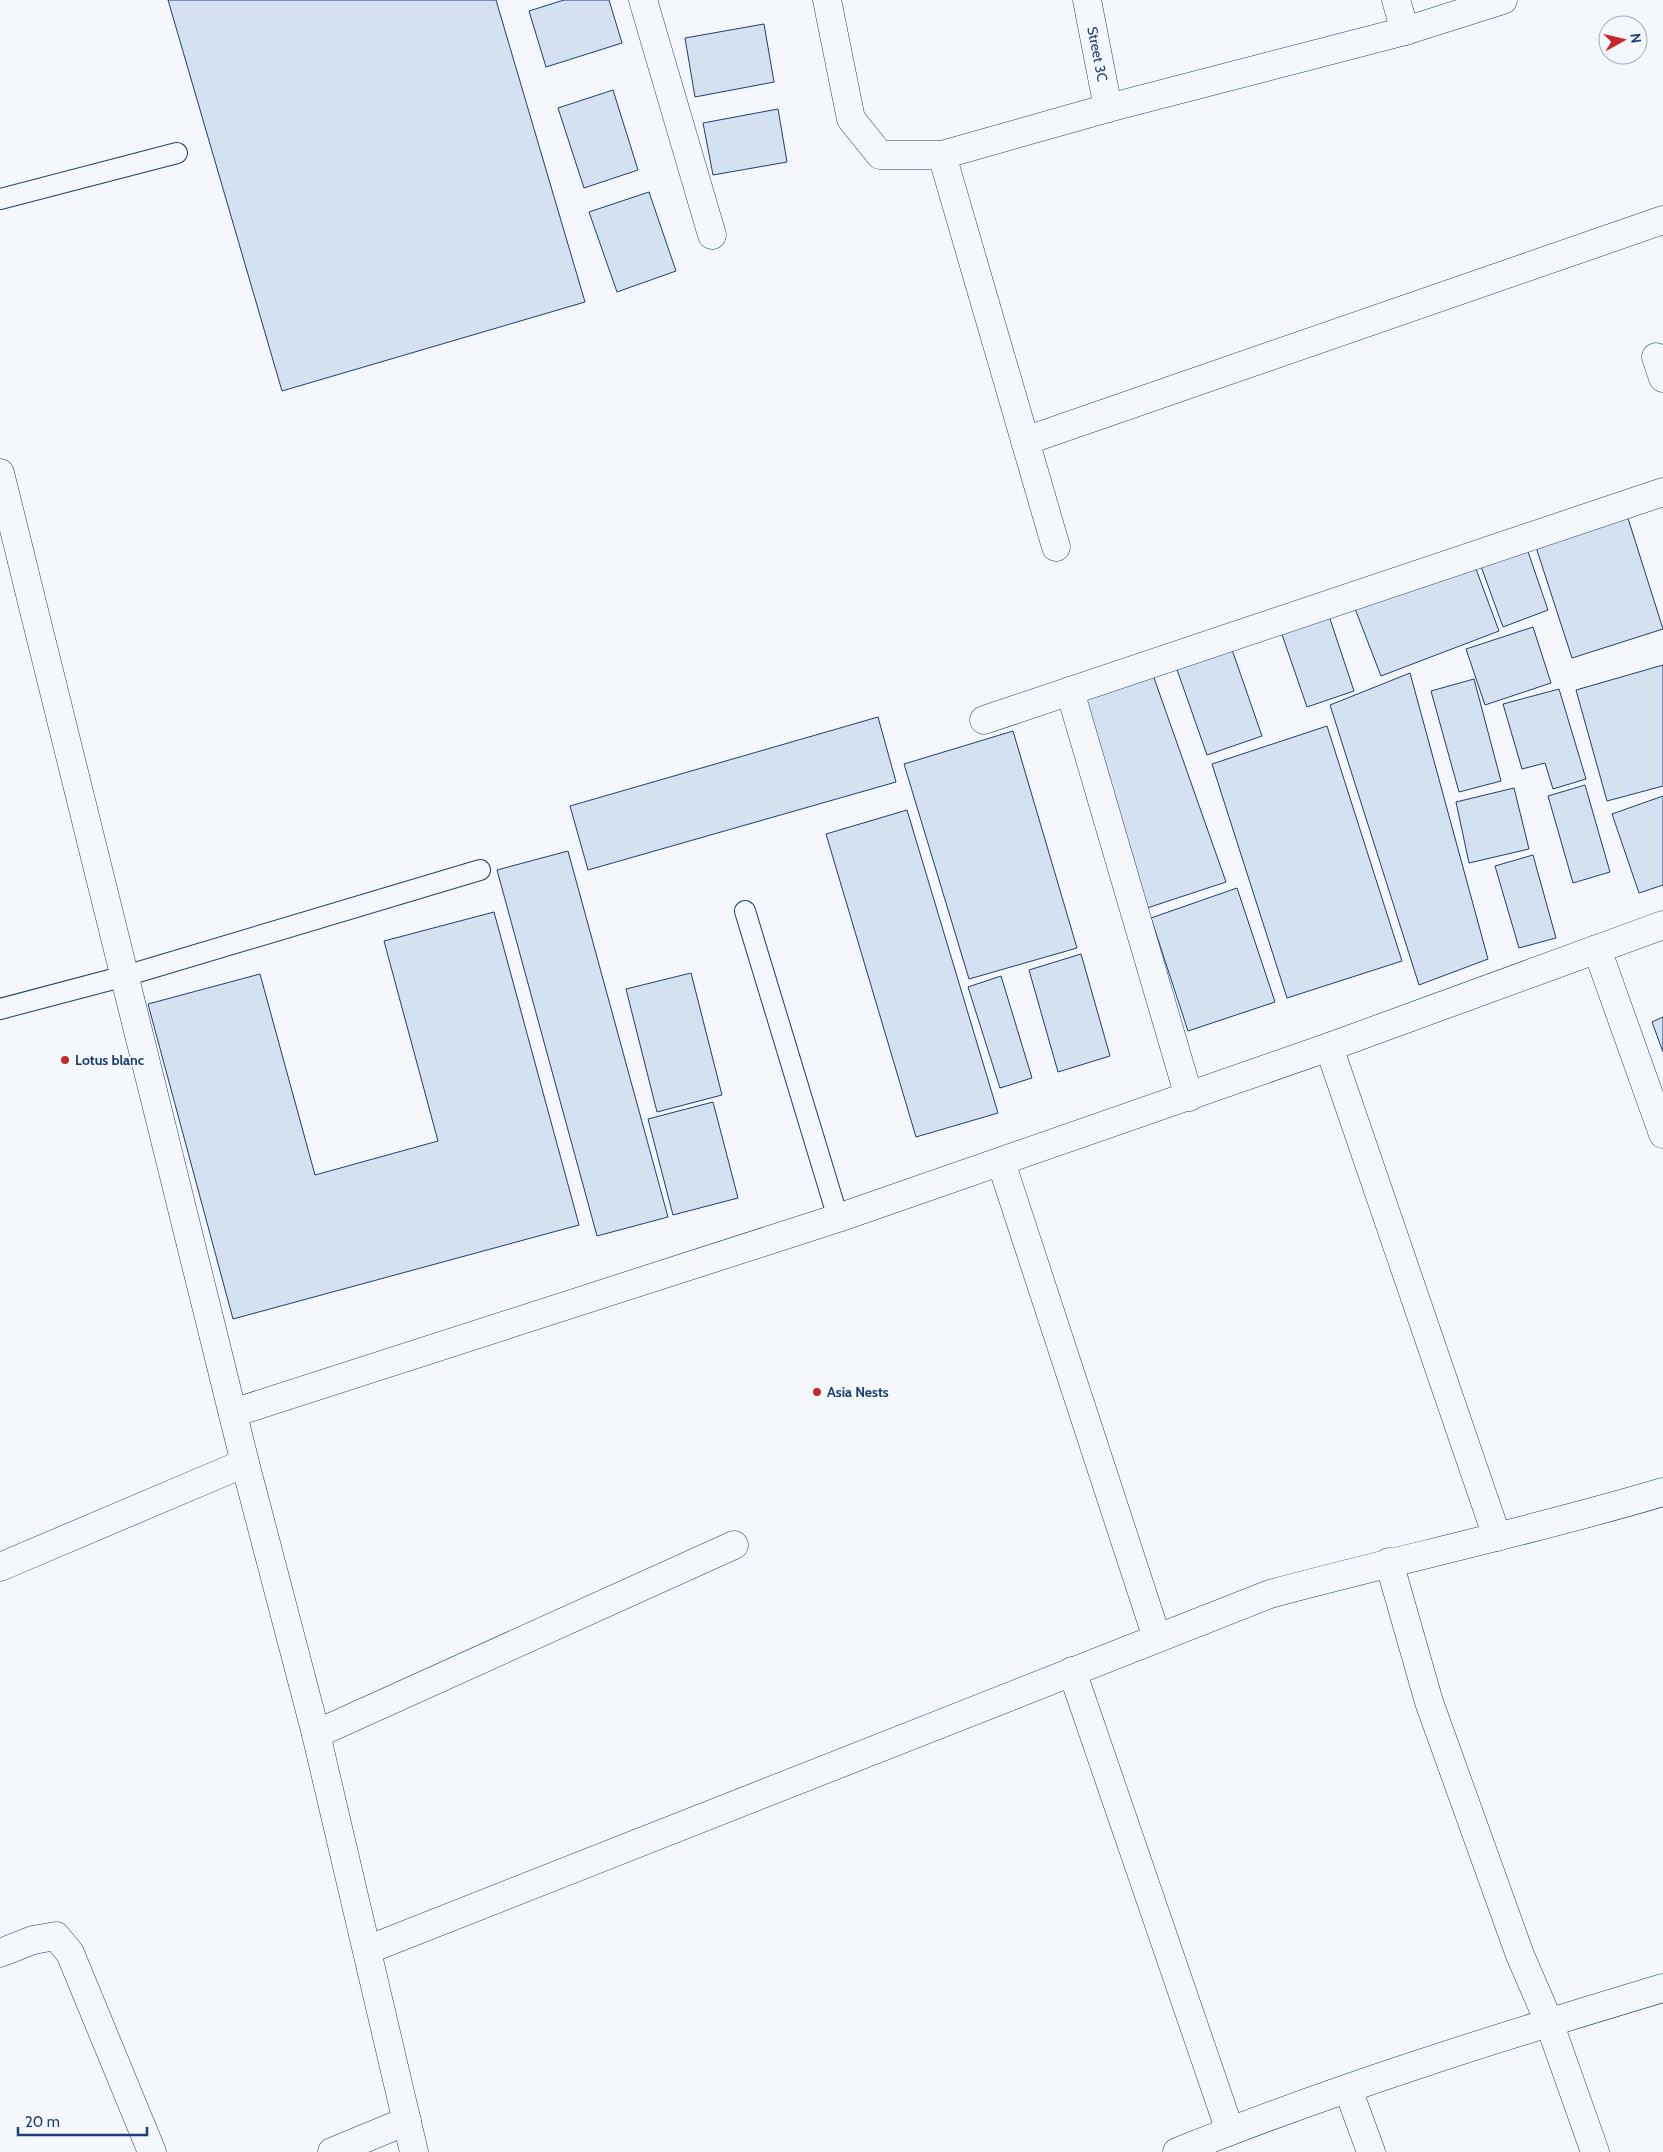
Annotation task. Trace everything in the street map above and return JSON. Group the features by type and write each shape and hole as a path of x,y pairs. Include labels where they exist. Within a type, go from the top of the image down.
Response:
{"street":[{"path":"643,0 712,235"},
{"path":"828,0 851,119 880,155 942,155 1108,108 1405,30 1502,0"},
{"name":"Street 3C","path":"1087,0 1108,108"},
{"path":"1396,0 1405,30"},
{"path":"942,155 1056,547"},
{"path":"1025,440 1663,220"},
{"path":"0,473 246,1463 316,1734 414,2152"},
{"path":"984,720 1663,492"},
{"path":"1070,691 1189,1097"},
{"path":"234,1413 838,1218 1189,1097 1663,926"},
{"path":"1598,949 1663,1134"},
{"path":"1329,1047 1497,1537"},
{"path":"1001,1162 1157,1638"},
{"path":"0,1567 246,1463"},
{"path":"367,1950 1270,1594 1389,1562 1572,1519 1663,1492"},
{"path":"316,1734 734,1545"},
{"path":"1389,1562 1429,1702 1520,1956 1549,2022 1595,2152"},
{"path":"1072,1671 1230,2131"},
{"path":"0,1953 32,1940 56,1936 70,1953 152,2152"},
{"path":"1177,2152 1348,2089 1549,2022 1663,1988"},
{"path":"1348,2089 1370,2152"},
{"path":"332,2152 406,2120"}],"lane":[{"path":"0,199 177,153"},
{"path":"0,1009 125,976 480,870"},
{"path":"746,911 838,1218"}],"building":[{"path":"168,0 496,0 585,302 282,391"},
{"path":"564,0 609,0 622,43 546,67 529,11"},
{"path":"764,24 774,82 695,97 685,38"},
{"path":"613,90 638,170 584,188 558,108"},
{"path":"778,109 787,162 713,175 703,123"},
{"path":"649,192 676,271 617,292 589,212"},
{"path":"1626,512 1663,629 1572,658 1534,541"},
{"path":"1525,543 1548,610 1503,627 1478,558"},
{"path":"1473,561 1499,631 1381,676 1354,606"},
{"path":"1327,610 1354,691 1307,707 1279,626"},
{"path":"1533,627 1551,683 1485,705 1466,649"},
{"path":"1229,641 1262,736 1207,755 1174,661"},
{"path":"1663,665 1663,786 1607,801 1576,690"},
{"path":"1410,673 1488,959 1419,985 1330,705"},
{"path":"1153,675 1226,882 1144,909 1082,697"},
{"path":"1474,679 1501,781 1459,792 1431,691"},
{"path":"1559,689 1586,779 1553,789 1545,763 1522,769 1503,704"},
{"path":"878,717 896,782 588,870 570,806"},
{"path":"1327,726 1402,961 1287,998 1212,764"},
{"path":"1013,731 1077,948 969,979 904,764"},
{"path":"1585,785 1610,872 1573,883 1548,796"},
{"path":"1514,788 1529,849 1469,863 1456,802"},
{"path":"1663,796 1663,885 1639,893 1612,814"},
{"path":"907,810 998,1113 916,1137 826,834"},
{"path":"568,851 668,1217 597,1236 497,870"},
{"path":"1533,855 1556,938 1519,948 1495,866"},
{"path":"1237,888 1275,1002 1188,1031 1151,918"},
{"path":"494,912 579,1225 233,1319 148,1004 260,974 315,1175 438,1141 384,941"},
{"path":"1081,954 1110,1056 1058,1072 1029,970"},
{"path":"691,973 722,1095 657,1112 626,989"},
{"path":"1001,976 1032,1078 1000,1088 968,987"},
{"path":"1663,1017 1663,1052 1652,1022"},
{"path":"713,1102 738,1198 673,1215 648,1119"}],"place":[{"name":"Lotus blanc","path":"65,1060"},
{"name":"Asia Nests","path":"817,1392"}]}
